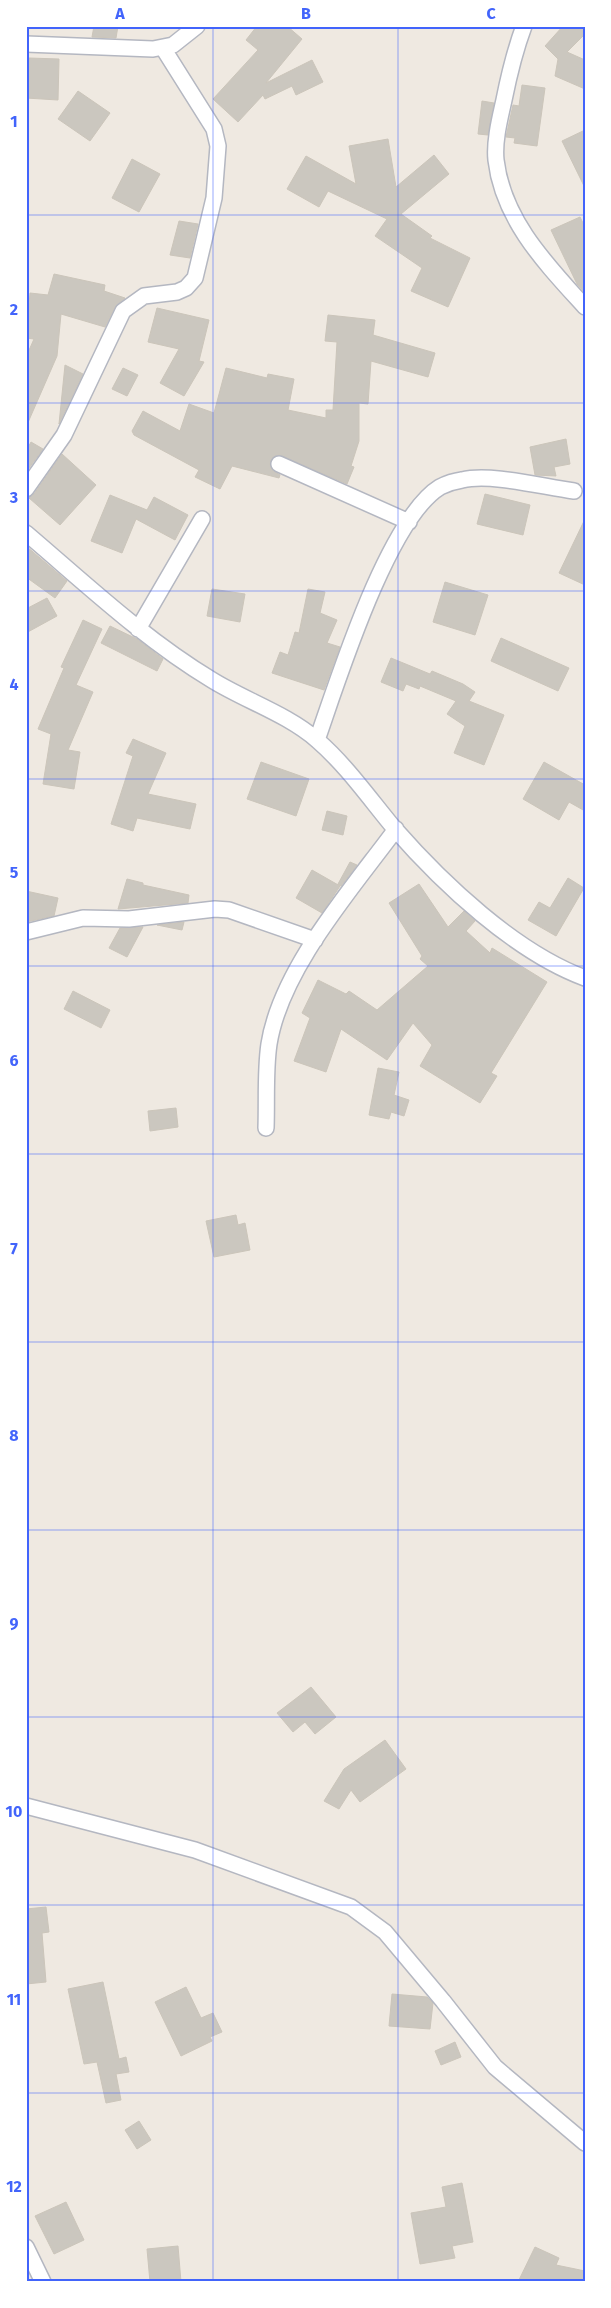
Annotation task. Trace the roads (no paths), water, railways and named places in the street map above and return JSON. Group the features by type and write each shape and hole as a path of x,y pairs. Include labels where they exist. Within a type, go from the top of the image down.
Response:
{"street":[{"path":"26,44 163,48 173,45 197,26"},
{"path":"524,26 507,83 499,128 496,158 501,182 514,218 544,262 585,307"},
{"path":"26,489 64,435 123,312 144,296 177,292 186,288 195,278 214,198 218,146 214,129 163,48"},
{"path":"279,464 408,522"},
{"path":"317,740 363,612 398,536 425,500 440,487 463,479 490,478 574,491"},
{"path":"138,629 202,519"},
{"path":"26,533 138,629 212,680 301,728 317,740 340,763 437,874 519,944 585,978"},
{"path":"266,1128 269,1045 283,996 315,940 396,829"},
{"path":"26,932 83,918 129,919 215,909 229,910 315,940"},
{"path":"26,1806 195,1850 351,1907 385,1932 444,2001 495,2067 585,2142"},
{"path":"26,2247 43,2282"}]}
